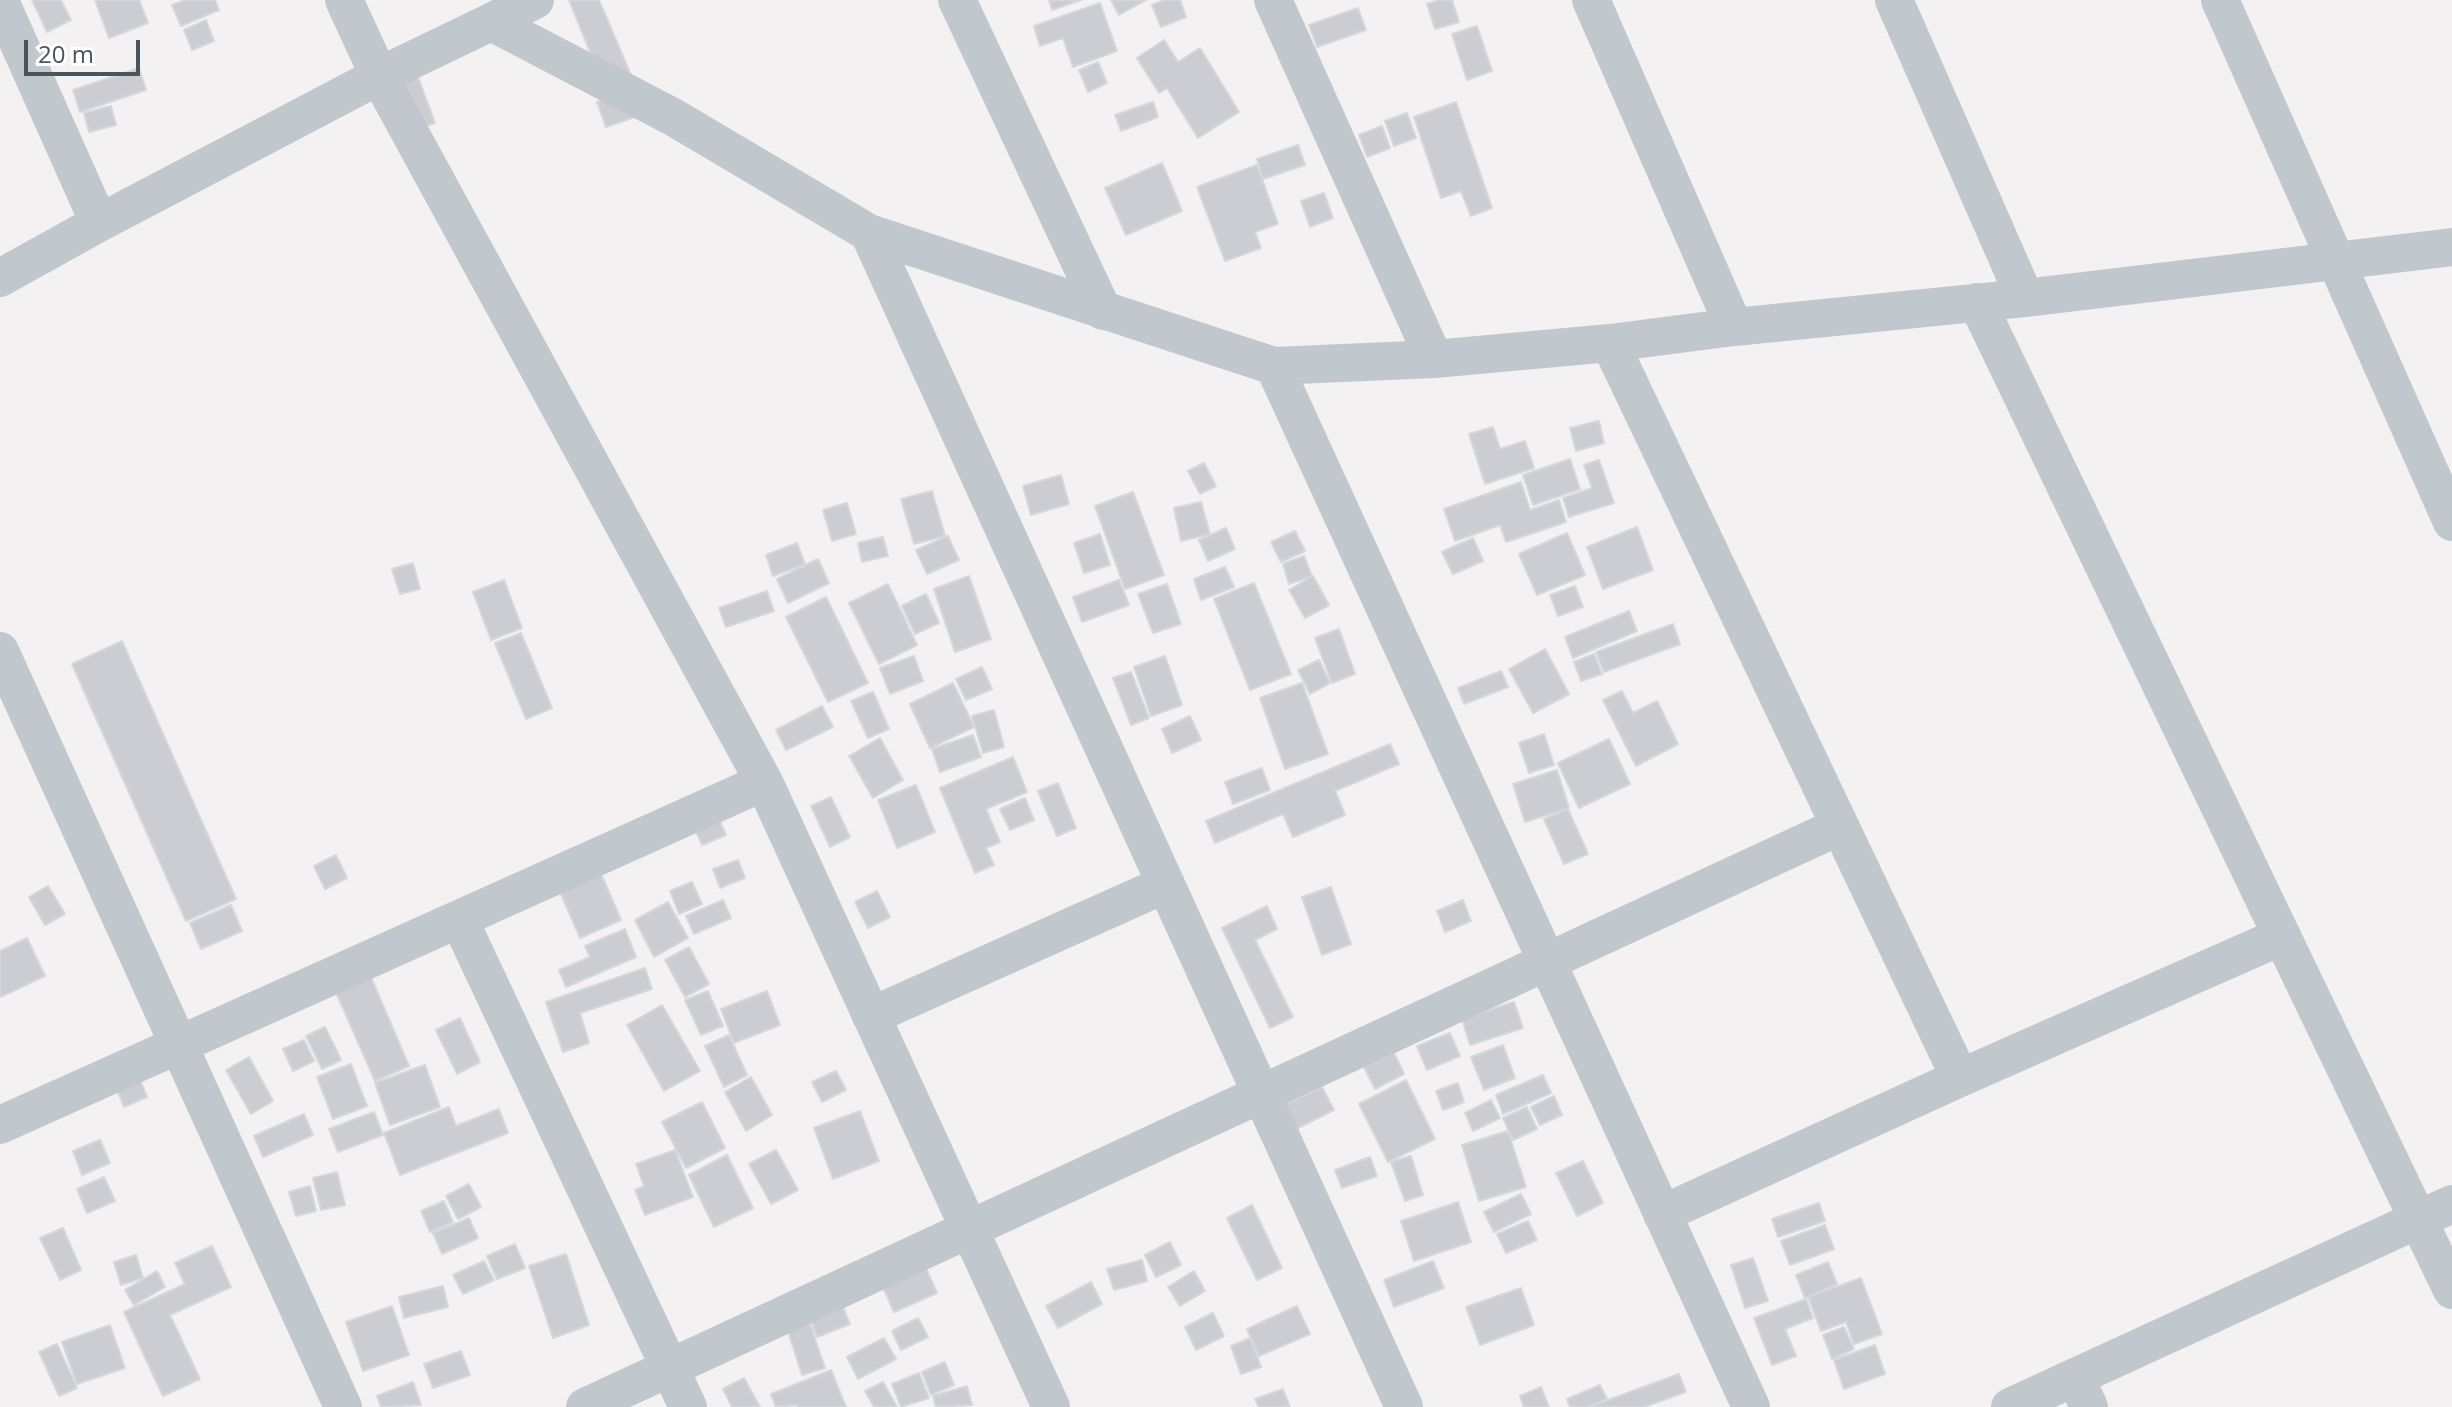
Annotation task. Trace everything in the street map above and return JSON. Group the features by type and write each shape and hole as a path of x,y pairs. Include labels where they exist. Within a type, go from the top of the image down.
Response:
{"street":[{"path":"344,0 379,76 764,782 1051,1407"},
{"path":"0,278 379,76 535,0"},
{"path":"957,0 1103,311"},
{"path":"1273,0 1434,359"},
{"path":"1591,0 1734,327"},
{"path":"1894,0 2025,298"},
{"path":"2220,0 2452,522"},
{"path":"0,1 99,223"},
{"path":"491,22 673,117 869,233 1274,366 1434,359 1610,343 2452,247"},
{"path":"869,233 1404,1407"},
{"path":"1977,302 2452,1290"},
{"path":"1610,343 1960,1078"},
{"path":"1274,366 1751,1407"},
{"path":"0,651 343,1407"},
{"path":"0,1125 764,782"},
{"path":"585,1407 1840,826"},
{"path":"871,1016 1166,884"},
{"path":"459,919 688,1407"},
{"path":"1662,1214 2282,936"},
{"path":"2010,1407 2082,1392 2452,1204"}],"building":[{"path":"32,0 61,0 71,20 47,32"},
{"path":"95,0 139,0 148,23 109,38"},
{"path":"185,0 215,0 219,10 181,26 172,5"},
{"path":"569,0 599,0 631,75 604,86"},
{"path":"1049,0 1081,0 1052,10"},
{"path":"1111,0 1146,0 1119,15"},
{"path":"1164,0 1180,0 1186,17 1161,27 1152,5"},
{"path":"1452,0 1459,22 1435,29 1427,4"},
{"path":"1100,3 1117,51 1073,67 1063,38 1040,46 1034,26"},
{"path":"1358,8 1366,30 1317,47 1309,25"},
{"path":"206,20 214,41 192,50 184,30"},
{"path":"1477,26 1492,71 1467,80 1452,34"},
{"path":"1164,40 1178,62 1200,48 1239,112 1198,138 1167,88 1159,93 1137,58"},
{"path":"412,61 435,123 410,132 387,70"},
{"path":"1098,62 1107,83 1088,92 1079,70"},
{"path":"139,68 146,90 80,112 73,90"},
{"path":"638,88 647,113 606,127 597,102"},
{"path":"1153,102 1158,117 1121,131 1115,115"},
{"path":"1456,102 1492,208 1471,216 1461,191 1441,198 1414,117"},
{"path":"111,106 116,125 89,132 84,113"},
{"path":"1407,113 1416,138 1394,146 1385,121"},
{"path":"1382,126 1390,148 1367,157 1359,135"},
{"path":"1298,145 1305,165 1263,179 1257,159"},
{"path":"1162,163 1182,211 1126,235 1105,188"},
{"path":"1257,165 1278,224 1255,232 1261,248 1225,261 1197,187"},
{"path":"1324,193 1333,218 1310,227 1301,201"},
{"path":"1599,421 1604,443 1576,451 1570,428"},
{"path":"1493,427 1500,449 1525,441 1534,468 1485,484 1469,434"},
{"path":"1570,459 1580,489 1533,505 1523,475"},
{"path":"1599,460 1614,503 1569,517 1563,498 1592,488 1584,465"},
{"path":"1204,463 1216,486 1200,494 1188,471"},
{"path":"1061,475 1069,504 1031,515 1023,486"},
{"path":"1521,482 1530,510 1559,500 1566,522 1506,542 1500,525 1455,541 1444,509"},
{"path":"932,491 945,536 914,544 901,499"},
{"path":"1133,492 1164,575 1125,589 1095,506"},
{"path":"1201,502 1210,534 1181,541 1174,508"},
{"path":"847,503 856,534 832,541 823,510"},
{"path":"1637,527 1653,570 1603,589 1587,547"},
{"path":"1226,528 1235,549 1208,561 1199,540"},
{"path":"1295,531 1305,551 1281,562 1271,542"},
{"path":"1567,533 1585,575 1537,595 1519,554"},
{"path":"1100,534 1110,565 1084,573 1074,543"},
{"path":"948,536 959,560 927,574 916,550"},
{"path":"883,537 888,556 862,562 858,543"},
{"path":"1473,538 1483,561 1453,574 1442,552"},
{"path":"797,543 805,564 773,576 766,555"},
{"path":"1304,556 1312,576 1289,584 1283,564"},
{"path":"818,559 829,583 788,603 777,579"},
{"path":"413,563 420,589 400,594 392,569"},
{"path":"1225,567 1234,587 1201,600 1194,579"},
{"path":"969,576 991,639 955,652 934,589"},
{"path":"1313,576 1329,605 1305,618 1289,590"},
{"path":"504,580 522,628 491,640 473,592"},
{"path":"1119,580 1129,605 1082,622 1073,597"},
{"path":"1254,583 1291,674 1250,690 1214,599"},
{"path":"888,584 917,645 879,664 849,603"},
{"path":"1167,584 1181,624 1153,633 1138,594"},
{"path":"1575,586 1583,607 1558,616 1550,595"},
{"path":"767,591 774,611 726,627 719,608"},
{"path":"926,594 939,623 915,634 902,606"},
{"path":"826,597 868,683 828,702 786,617"},
{"path":"1629,611 1637,631 1573,658 1565,637"},
{"path":"1673,624 1680,644 1604,672 1596,652"},
{"path":"1339,629 1355,674 1332,683 1315,638"},
{"path":"521,633 552,708 526,719 495,643"},
{"path":"122,641 236,899 186,921 72,664"},
{"path":"1545,649 1569,694 1533,713 1509,669"},
{"path":"1594,654 1602,674 1581,681 1574,662"},
{"path":"914,656 923,681 890,694 880,668"},
{"path":"1165,656 1182,705 1151,716 1134,667"},
{"path":"1319,660 1330,683 1310,694 1298,670"},
{"path":"982,667 992,689 966,700 956,679"},
{"path":"1501,671 1508,687 1464,704 1458,688"},
{"path":"1131,672 1149,718 1131,725 1113,678"},
{"path":"953,683 974,727 930,748 910,704"},
{"path":"1302,683 1328,754 1285,769 1260,698"},
{"path":"1622,691 1633,713 1657,701 1678,744 1636,766 1603,700"},
{"path":"873,692 889,729 868,738 851,701"},
{"path":"822,706 833,727 786,750 776,730"},
{"path":"994,710 1004,747 983,753 972,716"},
{"path":"1190,716 1201,740 1172,753 1162,729"},
{"path":"1544,734 1554,765 1529,773 1519,743"},
{"path":"973,735 981,757 940,772 932,749"},
{"path":"880,738 903,780 873,798 849,756"},
{"path":"1609,739 1630,784 1579,808 1558,763"},
{"path":"1390,744 1399,764 1335,791 1345,815 1293,837 1283,814 1215,843 1206,821"},
{"path":"1013,757 1027,792 986,809 1000,842 986,848 994,865 975,873 940,788"},
{"path":"1262,768 1270,790 1233,804 1225,782"},
{"path":"1557,770 1569,808 1525,822 1513,784"},
{"path":"1058,783 1076,828 1057,836 1038,791"},
{"path":"916,785 935,832 897,848 878,800"},
{"path":"831,797 850,837 830,847 811,806"},
{"path":"1025,798 1034,820 1010,830 1000,809"},
{"path":"1568,809 1588,854 1564,864 1544,819"},
{"path":"715,811 726,835 702,845 692,822"},
{"path":"336,855 347,878 325,889 314,866"},
{"path":"738,860 745,878 720,888 713,869"},
{"path":"599,869 621,920 580,938 558,887"},
{"path":"692,882 702,904 679,914 670,891"},
{"path":"48,886 65,914 45,925 29,897"},
{"path":"1331,887 1351,944 1322,955 1302,897"},
{"path":"877,891 890,917 868,928 855,902"},
{"path":"723,900 731,918 694,934 686,916"},
{"path":"1463,900 1471,921 1445,932 1437,911"},
{"path":"668,902 688,938 654,957 635,920"},
{"path":"231,905 242,931 201,949 190,923"},
{"path":"1267,906 1277,929 1255,940 1293,1017 1270,1028 1222,928"},
{"path":"625,929 636,957 566,987 559,970 590,957 585,946"},
{"path":"27,938 45,976 0,997 0,951"},
{"path":"689,947 709,984 685,997 665,960"},
{"path":"645,968 652,989 580,1013 589,1043 563,1052 546,1002"},
{"path":"370,975 409,1066 375,1081 335,990"},
{"path":"708,991 723,1026 701,1035 685,1000"},
{"path":"767,991 780,1025 734,1043 721,1009"},
{"path":"1514,1002 1523,1028 1470,1045 1462,1019"},
{"path":"662,1005 700,1071 664,1091 627,1025"},
{"path":"460,1018 480,1062 457,1074 436,1030"},
{"path":"325,1027 341,1060 322,1069 306,1036"},
{"path":"1450,1033 1460,1056 1427,1070 1417,1046"},
{"path":"729,1035 747,1075 724,1087 705,1046"},
{"path":"304,1040 314,1061 293,1071 283,1049"},
{"path":"1503,1045 1515,1078 1484,1090 1471,1057"},
{"path":"1394,1053 1404,1074 1375,1089 1364,1067"},
{"path":"249,1057 273,1101 251,1114 226,1070"},
{"path":"351,1064 367,1106 333,1119 317,1077"},
{"path":"425,1065 440,1107 390,1125 375,1083"},
{"path":"836,1071 846,1090 822,1102 812,1082"},
{"path":"1543,1075 1551,1093 1503,1114 1496,1095"},
{"path":"139,1077 147,1097 124,1107 116,1087"},
{"path":"751,1077 772,1115 746,1131 725,1092"},
{"path":"1406,1080 1435,1139 1388,1162 1359,1104"},
{"path":"1458,1083 1464,1102 1443,1110 1436,1091"},
{"path":"1322,1087 1334,1110 1294,1130 1282,1106"},
{"path":"1554,1096 1562,1115 1540,1125 1531,1107"},
{"path":"1491,1100 1500,1118 1473,1131 1465,1113"},
{"path":"702,1102 725,1148 686,1168 662,1122"},
{"path":"449,1107 456,1126 499,1109 508,1133 400,1175 384,1133"},
{"path":"1527,1107 1537,1129 1513,1140 1503,1118"},
{"path":"860,1111 879,1161 833,1179 814,1128"},
{"path":"374,1112 383,1135 338,1152 329,1129"},
{"path":"304,1114 313,1135 263,1157 254,1136"},
{"path":"1508,1131 1526,1187 1479,1201 1462,1145"},
{"path":"100,1140 110,1163 82,1175 73,1151"},
{"path":"675,1150 693,1197 645,1215 635,1190 644,1186 636,1164"},
{"path":"776,1150 798,1190 771,1204 749,1164"},
{"path":"727,1155 753,1208 714,1227 689,1175"},
{"path":"1411,1156 1423,1195 1405,1201 1391,1162"},
{"path":"1370,1157 1377,1176 1342,1188 1335,1170"},
{"path":"1583,1161 1603,1203 1577,1216 1556,1173"},
{"path":"337,1172 345,1205 321,1210 313,1178"},
{"path":"104,1177 115,1201 87,1213 77,1189"},
{"path":"469,1184 481,1207 458,1219 446,1196"},
{"path":"310,1186 316,1211 296,1216 289,1192"},
{"path":"1521,1194 1531,1214 1494,1232 1484,1212"},
{"path":"444,1201 453,1222 430,1232 421,1211"},
{"path":"1458,1202 1471,1242 1414,1261 1401,1221"},
{"path":"1819,1203 1825,1221 1778,1237 1772,1219"},
{"path":"1252,1205 1282,1268 1257,1280 1227,1218"},
{"path":"469,1218 478,1238 442,1254 433,1233"},
{"path":"1528,1221 1537,1240 1506,1253 1497,1234"},
{"path":"1825,1225 1834,1249 1790,1265 1781,1241"},
{"path":"63,1228 81,1270 60,1280 40,1238"},
{"path":"1170,1242 1181,1265 1156,1277 1145,1255"},
{"path":"515,1244 525,1268 497,1279 487,1256"},
{"path":"212,1246 231,1287 170,1315 200,1379 163,1396 124,1312 185,1284 175,1263"},
{"path":"566,1254 589,1325 553,1338 529,1266"},
{"path":"136,1255 143,1278 121,1285 114,1262"},
{"path":"1753,1258 1768,1301 1745,1308 1731,1265"},
{"path":"1142,1260 1147,1281 1114,1290 1107,1269"},
{"path":"484,1261 494,1280 463,1294 453,1275"},
{"path":"1433,1261 1444,1288 1394,1307 1384,1280"},
{"path":"1828,1262 1837,1284 1805,1298 1796,1275"},
{"path":"925,1266 937,1293 894,1312 882,1285"},
{"path":"157,1271 165,1287 134,1305 125,1290"},
{"path":"1194,1271 1205,1291 1180,1306 1168,1287"},
{"path":"1861,1278 1882,1334 1854,1344 1846,1322 1821,1331 1808,1297"},
{"path":"1091,1282 1102,1304 1058,1328 1046,1306"},
{"path":"443,1286 448,1307 404,1318 399,1297"},
{"path":"1521,1288 1534,1325 1480,1345 1466,1307"},
{"path":"1806,1299 1813,1318 1785,1329 1796,1356 1772,1365 1754,1318"},
{"path":"842,1305 850,1324 817,1337 810,1318"},
{"path":"392,1306 409,1355 363,1371 346,1322"},
{"path":"1297,1306 1310,1334 1259,1356 1247,1329"},
{"path":"1213,1313 1224,1336 1196,1350 1185,1327"},
{"path":"918,1318 928,1337 901,1350 892,1331"},
{"path":"809,1321 825,1368 802,1375 787,1328"},
{"path":"110,1325 125,1368 77,1384 62,1342"},
{"path":"1844,1327 1854,1349 1832,1359 1823,1335"},
{"path":"884,1338 896,1359 858,1379 847,1357"},
{"path":"1250,1338 1261,1367 1241,1374 1231,1346"},
{"path":"57,1344 77,1388 59,1396 39,1352"},
{"path":"1875,1345 1885,1374 1844,1389 1834,1360"},
{"path":"461,1351 470,1375 433,1388 424,1364"},
{"path":"945,1362 954,1385 931,1395 922,1372"},
{"path":"831,1370 846,1407 776,1407 771,1394"},
{"path":"919,1373 929,1398 901,1407 892,1384"},
{"path":"1679,1374 1686,1392 1644,1407 1589,1407"},
{"path":"744,1378 760,1407 732,1407 723,1389"},
{"path":"413,1382 421,1405 381,1407 377,1396"},
{"path":"883,1382 897,1407 874,1407 865,1391"},
{"path":"1600,1385 1607,1399 1588,1407 1570,1407 1567,1399"},
{"path":"967,1386 972,1405 936,1407 933,1396"},
{"path":"1541,1387 1549,1407 1524,1407 1520,1396"},
{"path":"1283,1389 1290,1407 1259,1407 1255,1399"}]}
